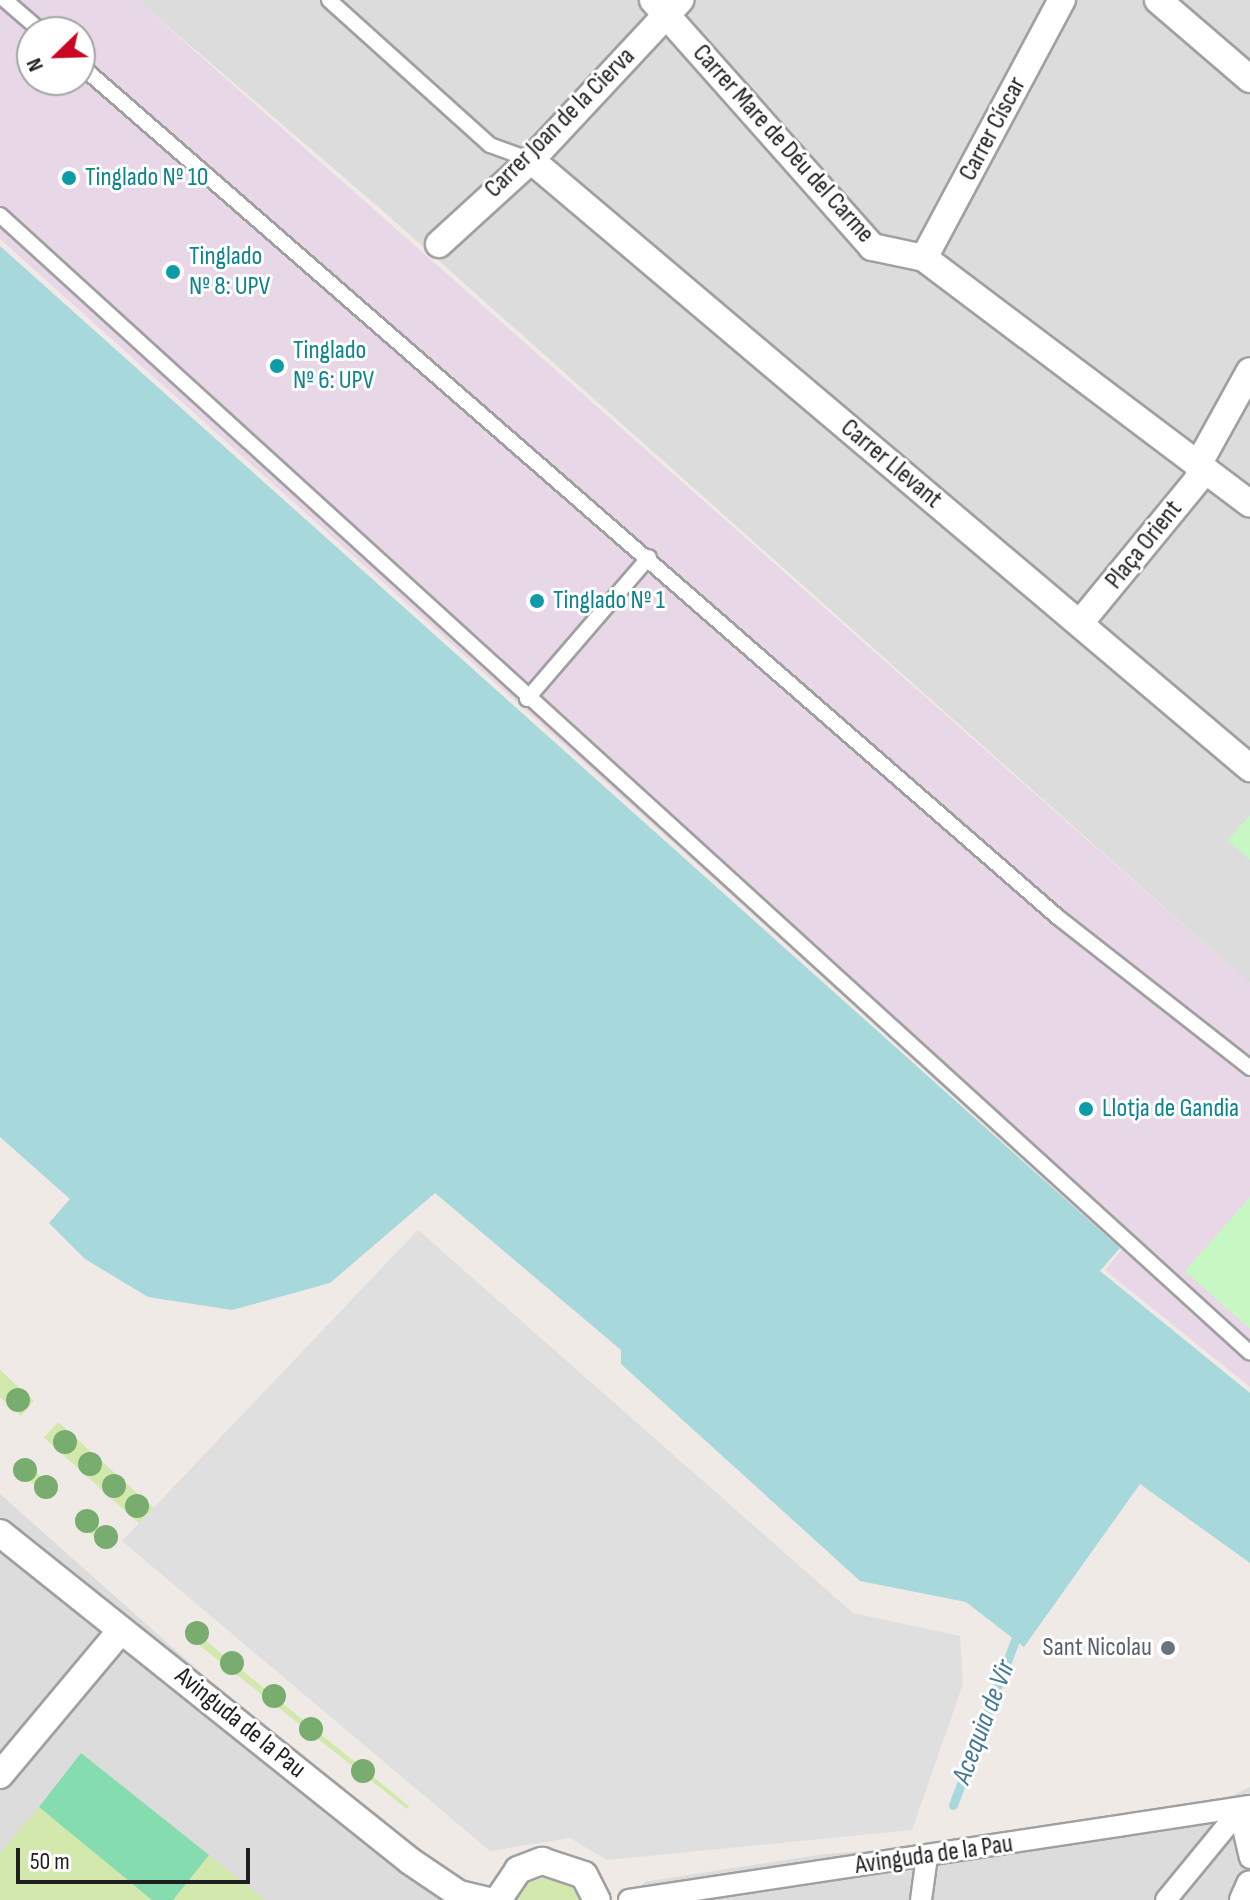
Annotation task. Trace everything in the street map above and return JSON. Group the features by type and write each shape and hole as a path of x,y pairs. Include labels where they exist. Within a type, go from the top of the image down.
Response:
{"street":[{"name":"Carrer Císcar","path":"924,258 1062,0"},
{"path":"1158,0 1250,79"},
{"name":"Carrer Joan de la Cierva","path":"439,244 531,160 666,5"},
{"name":"Carrer Mare de Déu del Carme","path":"666,5 872,247 924,258 1250,504"},
{"name":"Carrer Llevant","path":"531,160 1250,768"},
{"name":"Plaça Orient","path":"1080,623 1199,478 1199,463 1250,371"},
{"name":"Avinguda de la Pau","path":"0,1533 118,1634 153,1652 410,1861 459,1894 486,1900"},
{"path":"0,1775 118,1634"},
{"path":"1244,1809 1250,1858"},
{"path":"1166,1900 1244,1809"},
{"name":"Avinguda de la Pau","path":"629,1900 1244,1809"},
{"path":"921,1900 927,1856"},
{"path":"498,1900 518,1870 542,1861 584,1875 597,1900"},
{"path":"1243,1900 1250,1884"}],"lane":[{"path":"5,0 24,16"},
{"path":"329,0 490,145 531,160"},
{"path":"96,79 649,557 1059,918 1250,1068"},
{"path":"0,215 527,699 1250,1353"},
{"path":"527,699 649,557"}],"shaded area":[{"path":"0,0 137,0 1250,984 1250,1387 1105,1270 1124,1247 0,239"},
{"path":"137,0 1250,0 1250,984 382,210"},
{"path":"418,1230 853,1613 960,1636 963,1684 912,1830 607,1860 570,1838 490,1851 122,1541"},
{"path":"0,1494 426,1873 457,1900 0,1900"},
{"path":"1250,1787 1250,1900 635,1900 644,1882 824,1854 1157,1832"}],"green space":[{"path":"1250,815 1250,860 1228,840"},
{"path":"1250,1197 1250,1329 1185,1271"},
{"path":"0,1370 34,1401 21,1416 0,1397"},
{"path":"58,1422 154,1508 140,1524 44,1438"},
{"path":"21,1458 55,1490 49,1497 15,1468"},
{"path":"82,1509 111,1537 105,1546 74,1519"},
{"path":"190,1628 409,1806 407,1809 185,1634"},
{"path":"81,1753 209,1855 173,1900 152,1900 39,1807"},
{"path":"39,1807 152,1900 0,1900 0,1853"},
{"path":"209,1855 265,1900 173,1900"},
{"path":"545,1877 567,1882 582,1900 515,1900 524,1885"}],"water":[{"path":"0,246 1120,1248 1100,1271 1250,1393 1250,1563 1140,1484 1024,1647 966,1602 860,1581 621,1364 621,1350 435,1193 330,1283 232,1310 148,1297 85,1259 49,1223 70,1199 0,1137"}],"waterway":[{"name":"Acequia de Vir","path":"953,1805 1015,1640"}],"place":[{"name":"Tinglado Nº 10","path":"69,178"},
{"name":"Tinglado Nº 8: UPV","path":"173,272"},
{"name":"Tinglado Nº 6: UPV","path":"277,366"},
{"name":"Tinglado Nº 1","path":"537,601"},
{"name":"Llotja de Gandia","path":"1086,1109"},
{"name":"Sant Nicolau","path":"1168,1648"}]}
